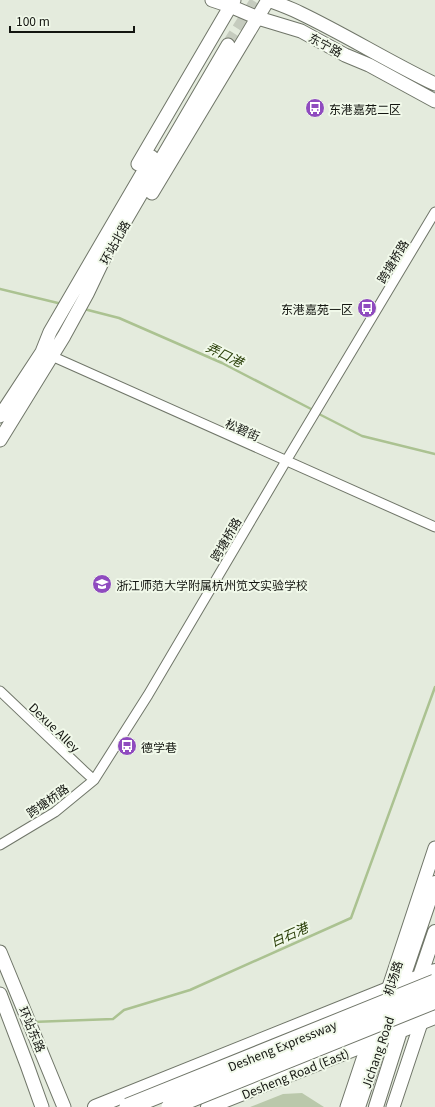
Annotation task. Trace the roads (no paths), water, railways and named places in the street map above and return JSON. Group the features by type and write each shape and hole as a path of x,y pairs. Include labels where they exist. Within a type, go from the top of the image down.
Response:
{"highway":[{"name":"Desheng Expressway","path":"128,1107 430,981"},
{"name":"Desheng Expressway","path":"170,1107 435,1000"}],"main road":[{"name":"东宁路","path":"212,0 232,3 258,18 301,31 435,101"},
{"name":"东宁路","path":"268,0 304,15 435,84"},
{"path":"87,294 106,272 145,204 268,0"},
{"path":"73,292 77,270 232,3"},
{"name":"环站北路","path":"0,416 47,354 64,336 87,294 107,252 225,42 100,246 50,332 47,354 0,440"},
{"name":"机场路","path":"347,1107 368,1044 395,986 409,924 435,848"},
{"name":"Jichang Road","path":"358,1107 381,1039 395,986 435,883"},
{"name":"机场路","path":"393,1107 421,1023 430,981 435,932"},
{"name":"环站东路","path":"0,952 64,1107"},
{"path":"95,1107 395,986 430,981 435,971"},
{"name":"机场路","path":"376,1107 399,1032 430,981"},
{"name":"环站东路","path":"0,994 42,1107"},
{"name":"Desheng Road (East)","path":"208,1107 435,1017"}],"street":[{"name":"跨塘桥路","path":"0,846 55,812 94,780 148,695 435,212"},
{"name":"松碧街","path":"47,354 435,527"},
{"name":"Dexue Alley","path":"0,691 94,780"}],"waterway":[{"name":"弄口港","path":"0,289 62,304"},
{"name":"弄口港","path":"84,309 119,318 222,363 313,410"},
{"name":"弄口港","path":"317,413 362,436 435,454"},
{"name":"白石港","path":"32,1022 113,1019 124,1010 190,990 351,918 435,687"}],"tunnel":[{"path":"228,45 257,0"}],"place":[{"name":"东港嘉苑二区","path":"315,108"},
{"name":"东港嘉苑一区","path":"367,308"},
{"name":"浙江师范大学附属杭州笕文实验学校","path":"102,584"},
{"name":"德学巷","path":"127,746"}]}
